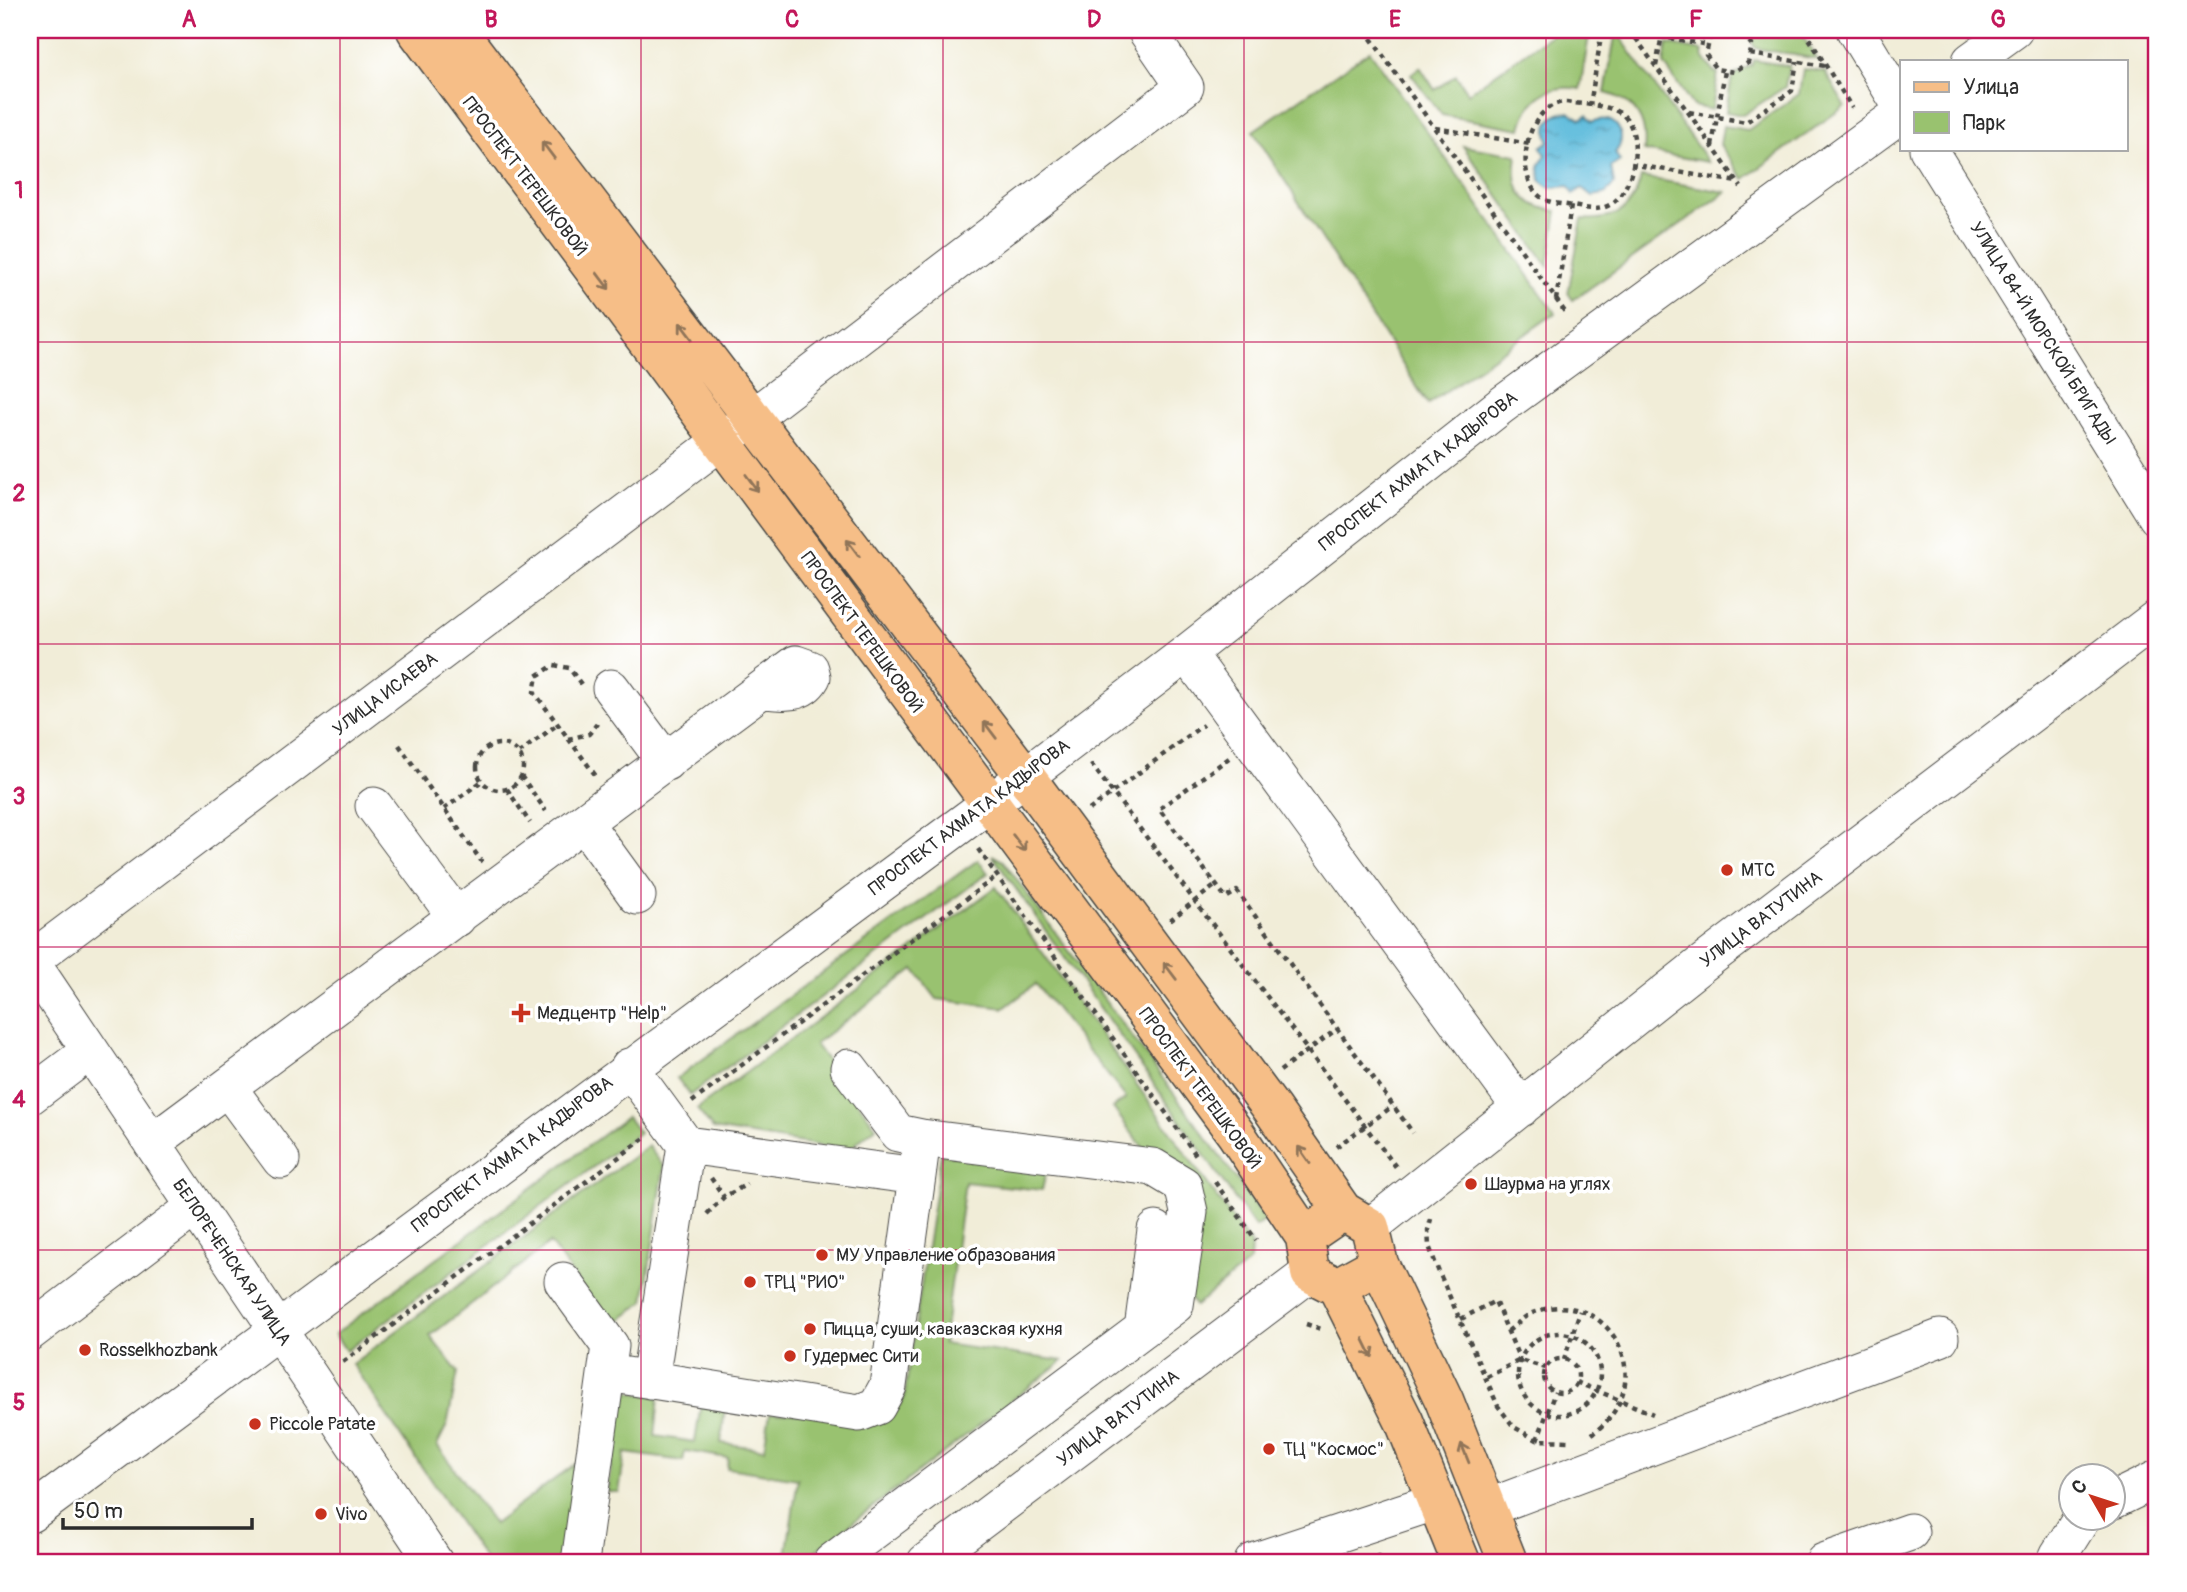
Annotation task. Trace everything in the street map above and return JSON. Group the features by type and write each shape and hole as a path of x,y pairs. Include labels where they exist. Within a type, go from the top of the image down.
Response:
{"main road":[{"name":"ПРОСПЕКТ ТЕРЕШКОВОЙ","path":"416,30 738,429"},
{"name":"ПРОСПЕКТ ТЕРЕШКОВОЙ","path":"457,30 738,429 1007,790 1272,1109 1356,1219"},
{"name":"ПРОСПЕКТ ТЕРЕШКОВОЙ","path":"1007,790 1236,1134 1317,1266 1404,1421 1461,1562"},
{"path":"1317,1266 1356,1219 1444,1400 1508,1562"},
{"path":"1317,1266 1379,1264"}],"street":[{"name":"УЛИЦА ИСАЕВА","path":"30,961 738,429 1185,87 1146,30"},
{"path":"1855,30 1900,104"},
{"path":"1972,60 2014,30"},
{"name":"ПРОСПЕКТ АХМАТА КАДЫРОВА","path":"30,1514 629,1067 1007,790 1187,653 1502,405 1900,114"},
{"name":"УЛИЦА 84-Й МОРСКОЙ БРИГАДЫ","path":"1929,150 2157,517"},
{"name":"УЛИЦА ВАТУТИНА","path":"1356,1219 1521,1108 1699,966 2157,618"},
{"path":"1187,653 1521,1108"},
{"path":"152,1143 764,690"},
{"path":"599,696 666,762"},
{"path":"374,806 457,918"},
{"path":"584,823 637,895"},
{"name":"БЕЛОРЕЧЕНСКАЯ УЛИЦА","path":"30,961 435,1562"},
{"path":"30,1096 90,1051"},
{"path":"629,1067 686,1145 650,1380"},
{"path":"832,1562 1175,1305 1189,1212 1183,1185 1153,1167 898,1133 849,1068"},
{"path":"228,1088 281,1160"},
{"path":"608,1373 859,1413 877,1406 888,1386 922,1138"},
{"path":"686,1145 917,1176"},
{"path":"30,1332 195,1207"},
{"path":"1143,1329 1156,1230"},
{"name":"УЛИЦА ВАТУТИНА","path":"926,1562 1317,1266"},
{"path":"563,1281 610,1346 580,1562"},
{"path":"1487,1508 1940,1338"},
{"path":"2128,1493 2157,1479"},
{"path":"1253,1562 1319,1552 1437,1501"},
{"path":"1824,1562 1910,1532"},
{"path":"2058,1562 2058,1556 2073,1532"}],"path":[{"path":"1366,30 1565,312"},
{"path":"1590,106 1602,30"},
{"path":"1630,30 1739,184 1631,164"},
{"path":"1630,30 1708,45"},
{"path":"1656,66 1663,30"},
{"path":"1719,30 1710,36 1706,55 1716,69 1734,72 1748,63 1752,45 1739,30"},
{"path":"1804,30 1852,108"},
{"path":"1750,54 1826,66"},
{"path":"1688,112 1745,122 1792,91 1797,61"},
{"path":"1712,147 1725,71"},
{"path":"1566,102 1590,106 1618,111 1629,121 1634,136 1624,192 1611,205 1594,209 1549,202 1529,184 1525,165 1536,118 1545,107 1566,102"},
{"path":"1435,128 1530,144"},
{"path":"1556,300 1571,206"},
{"path":"568,738 581,738 596,729 599,696 562,665 554,665 537,676 534,692 597,778"},
{"path":"1086,813 1206,723"},
{"path":"519,753 558,724"},
{"path":"504,744 519,753 523,765 521,776 514,786 507,789 491,788 482,781 478,764 487,749 504,744"},
{"path":"399,745 489,872"},
{"path":"1230,757 1159,810 1226,898 1237,891 1413,1133"},
{"path":"1079,768 1088,761 1402,1174"},
{"path":"521,776 548,814"},
{"path":"444,809 482,781"},
{"path":"507,789 532,826"},
{"path":"978,848 1200,1160"},
{"path":"1167,923 1216,885"},
{"path":"1277,1074 1337,1029"},
{"path":"1333,1149 1393,1105"},
{"path":"1208,1172 1256,1240"},
{"path":"704,1217 724,1197 758,1180"},
{"path":"1433,1214 1428,1230 1429,1246 1498,1406 1514,1427 1537,1440 1562,1443 1575,1440"},
{"path":"1461,1319 1495,1301 1520,1360"},
{"path":"1508,1331 1529,1315 1554,1308 1580,1311 1605,1325 1621,1347 1627,1374 1622,1401 1608,1422 1587,1437"},
{"path":"1564,1360 1580,1311"},
{"path":"1306,1324 1324,1331"},
{"path":"1558,1332 1574,1334 1589,1343 1598,1357 1601,1374 1597,1391 1589,1404 1576,1412 1561,1416 1546,1413 1532,1405 1522,1392 1517,1376 1520,1360 1528,1345 1542,1335 1558,1332"},
{"path":"1487,1377 1520,1360 1546,1368"},
{"path":"1564,1360 1577,1371 1576,1382 1568,1392 1555,1392 1545,1382 1546,1368 1550,1363 1564,1360"},
{"path":"1576,1382 1693,1429"},
{"path":"1537,1440 1555,1392"},
{"path":"1367,1562 1378,1556 1392,1562"}],"green space":[{"path":"1558,30 1590,30 1580,89 1559,88 1542,95 1529,109 1521,129 1442,115 1411,74 1420,67 1435,90 1456,75 1468,93"},
{"path":"1670,30 1713,30 1706,38"},
{"path":"1746,30 1799,30 1817,59 1755,48"},
{"path":"1616,31 1708,162 1644,151 1644,130 1637,113 1624,101 1605,93"},
{"path":"1667,44 1703,51 1702,55 1714,72 1718,73 1712,110 1693,106 1664,64"},
{"path":"1370,51 1555,313 1428,404 1253,131"},
{"path":"1753,60 1789,66 1785,87 1743,115 1726,112 1732,76 1752,65"},
{"path":"1803,69 1825,72 1845,106 1744,179 1720,145 1723,126 1748,130 1799,94"},
{"path":"1463,146 1517,155 1516,177 1522,194 1535,205 1557,211 1548,266"},
{"path":"1641,177 1726,192 1573,300 1568,293 1582,219 1604,218 1621,211 1633,197"},
{"path":"992,855 1003,861 1266,1219 1255,1227"},
{"path":"978,860 988,873 690,1095 677,1078"},
{"path":"996,887 1251,1245 1250,1261 1195,1306 1189,1297 1200,1214 1147,1153 1113,1108 1126,1098 1036,984 1004,1008 937,999 914,969 815,1044 876,1127 848,1150 713,1129 697,1109"},
{"path":"627,1117 639,1133 346,1351 335,1334"},
{"path":"648,1146 664,1167 644,1302 610,1327 550,1243 430,1336 458,1372 447,1425 437,1445 494,1524 579,1461 565,1562 486,1562 352,1364"},
{"path":"941,1154 1047,1169 1042,1190 965,1182 943,1344 1063,1361 801,1562 785,1562 798,1479 727,1468 728,1458 685,1451 683,1461 625,1453 619,1492 607,1492 622,1391 659,1397 655,1436 695,1442 701,1404 725,1407 721,1443 764,1449 770,1413 894,1413 904,1399"}],"water":[{"path":"1569,112 1581,119 1587,115 1592,122 1607,120 1618,127 1621,139 1615,153 1620,161 1611,167 1614,184 1605,194 1592,196 1582,188 1574,194 1568,186 1550,188 1540,180 1539,166 1546,155 1541,147 1549,141 1548,125 1553,117"}],"place":[{"name":"МТС","path":"1727,870"},
{"name":"Медцентр \"Help\"","path":"521,1013"},
{"name":"Шаурма на углях","path":"1471,1184"},
{"name":"МУ Управление образования","path":"822,1255"},
{"name":"ТРЦ \"РИО\"","path":"750,1282"},
{"name":"Пицца, суши, кавказская кухня","path":"810,1329"},
{"name":"Rosselkhozbank","path":"85,1350"},
{"name":"Гудермес Сити","path":"790,1356"},
{"name":"Piccole Patate","path":"255,1424"},
{"name":"ТЦ \"Космос\"","path":"1269,1449"},
{"name":"Vivo","path":"321,1514"}]}
